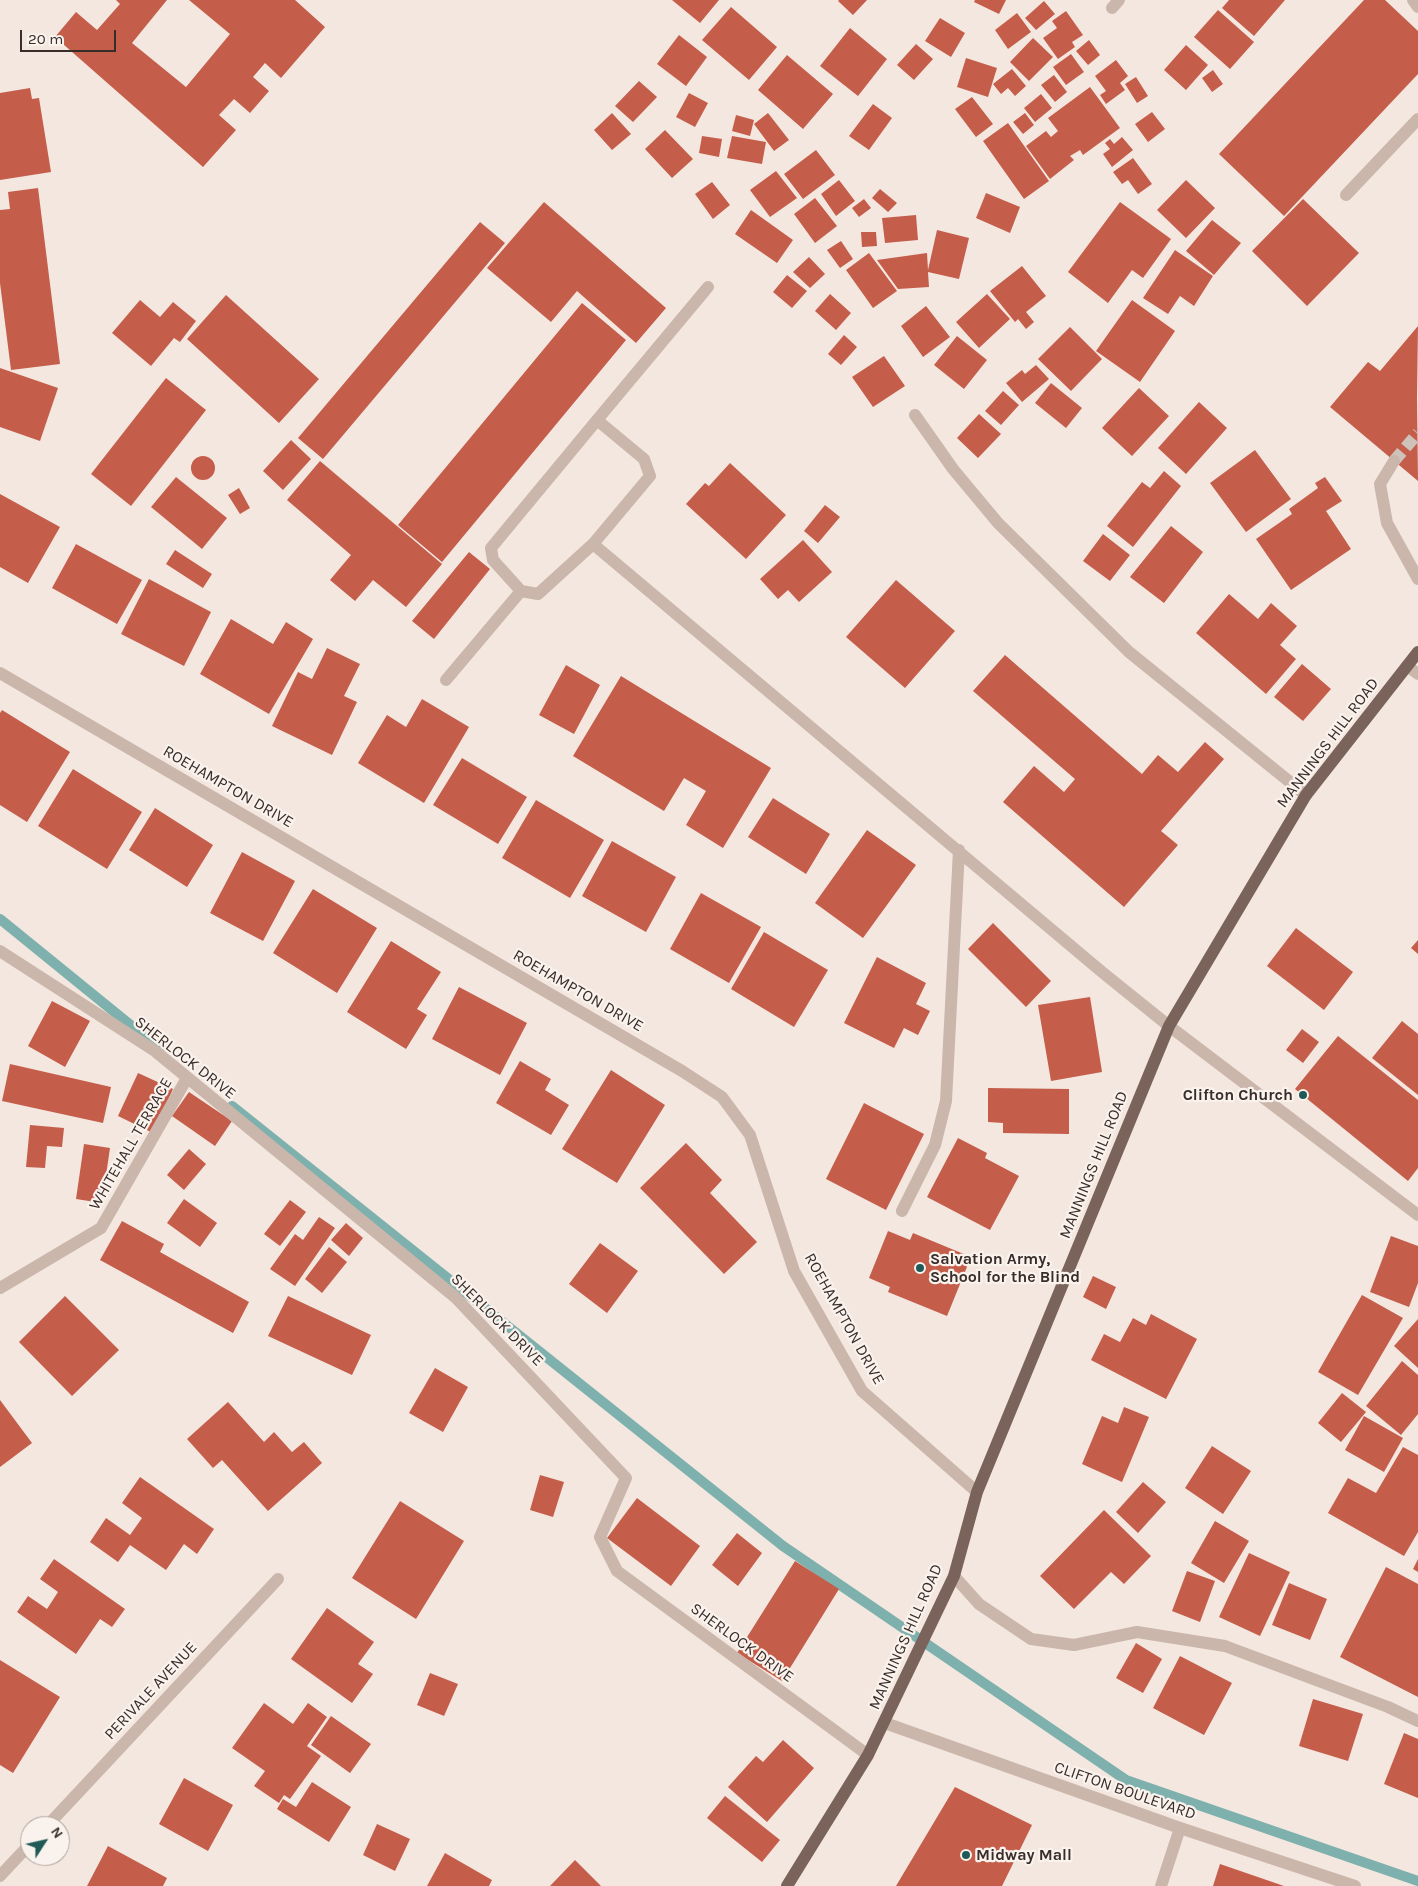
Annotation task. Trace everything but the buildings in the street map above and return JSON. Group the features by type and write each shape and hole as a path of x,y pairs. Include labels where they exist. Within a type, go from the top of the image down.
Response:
{"main road":[{"name":"MANNINGS HILL ROAD","path":"787,1886 868,1755 954,1576 977,1492 1169,1026 1306,795 1418,652"}],"street":[{"path":"1413,0 1418,7"},
{"path":"1346,195 1418,119"},
{"path":"597,420 644,459 650,476 593,544 538,594 521,591 492,560 491,548 597,420 708,287"},
{"path":"915,415 953,470 998,524 1129,652 1306,795"},
{"path":"1394,461 1380,484 1387,523 1418,579"},
{"path":"593,544 1102,972 1169,1026 1418,1215"},
{"path":"446,680 521,591"},
{"path":"1407,666 1418,674"},
{"name":"ROEHAMPTON DRIVE","path":"0,673 682,1070 722,1097 750,1135 794,1271 862,1392 977,1492"},
{"path":"902,1211 935,1145 946,1101 959,850"},
{"name":"SHERLOCK DRIVE","path":"0,951 155,1051 455,1297 626,1478 600,1537 616,1571 868,1755"},
{"name":"WHITEHALL TERRACE","path":"0,1288 101,1228 187,1078"},
{"path":"954,1576 979,1604 1031,1639 1074,1645 1137,1632 1225,1646 1388,1707 1418,1721"},
{"name":"PERIVALE AVENUE","path":"56,1816 278,1579"},
{"name":"CLIFTON BOULEVARD","path":"885,1723 1180,1828 1355,1886"},
{"path":"1161,1886 1180,1828"},
{"path":"0,1876 20,1855"}],"waterway":[{"path":"0,919 160,1049"},
{"path":"232,1106 783,1546 1126,1780 1418,1881"}],"tunnel":[{"path":"1394,461 1418,433"}],"place":[{"name":"Clifton Church","path":"1303,1095"},
{"name":"Salvation Army, School for the Blind","path":"920,1268"},
{"name":"Midway Mall","path":"966,1855"}]}
